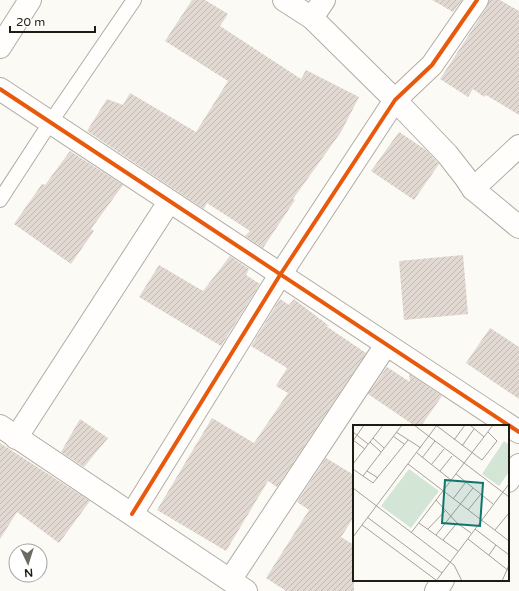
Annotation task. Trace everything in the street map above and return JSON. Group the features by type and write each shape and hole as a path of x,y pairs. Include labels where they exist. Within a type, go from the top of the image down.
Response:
{"main road":[{"path":"0,47 30,0"},
{"path":"284,0 312,18 447,154 473,189 519,227"},
{"path":"312,18 324,0"},
{"path":"132,514 280,275 395,100 432,64 477,0"},
{"path":"0,89 508,425"},
{"path":"473,189 519,146"},
{"path":"169,202 8,432 238,586 386,345"},
{"path":"509,425 519,432"},
{"path":"509,480 519,465"},
{"path":"436,591 442,581"}],"lane":[{"path":"0,200 50,122 134,0"}],"building":[{"path":"192,0 205,0 228,14 220,26 301,79 306,70 359,97 341,132 293,199 295,200 263,248 245,236 250,231 207,203 204,209 87,131 107,99 123,105 130,93 196,132 228,81 165,41"},
{"path":"432,0 462,0 453,12"},
{"path":"489,0 500,0 519,11 519,115 486,95 484,97 473,89 468,97 440,79 487,7"},
{"path":"399,132 426,150 439,164 414,200 371,171"},
{"path":"70,151 123,185 91,229 94,231 71,264 14,224 42,184 45,185"},
{"path":"463,255 468,314 404,320 399,261"},
{"path":"230,256 249,269 246,275 260,284 221,346 139,297 159,265 203,291"},
{"path":"280,299 289,305 294,299 329,326 326,326 366,353 277,487 268,481 226,551 157,510 212,418 254,443 288,393 276,386 287,368 251,346"},
{"path":"490,328 519,347 519,399 466,363"},
{"path":"387,367 410,382 409,374 442,396 422,425 414,425 368,394"},
{"path":"80,419 108,438 84,467 61,452"},
{"path":"0,443 90,501 59,543 17,512 0,539"},
{"path":"326,458 353,474 353,519 341,537 353,544 354,591 286,591 266,578 309,510 297,502"}],"cycle path":[{"path":"132,514 280,275 395,100 432,65 477,0"},
{"path":"0,89 508,425"},
{"path":"509,425 519,432"}]}
